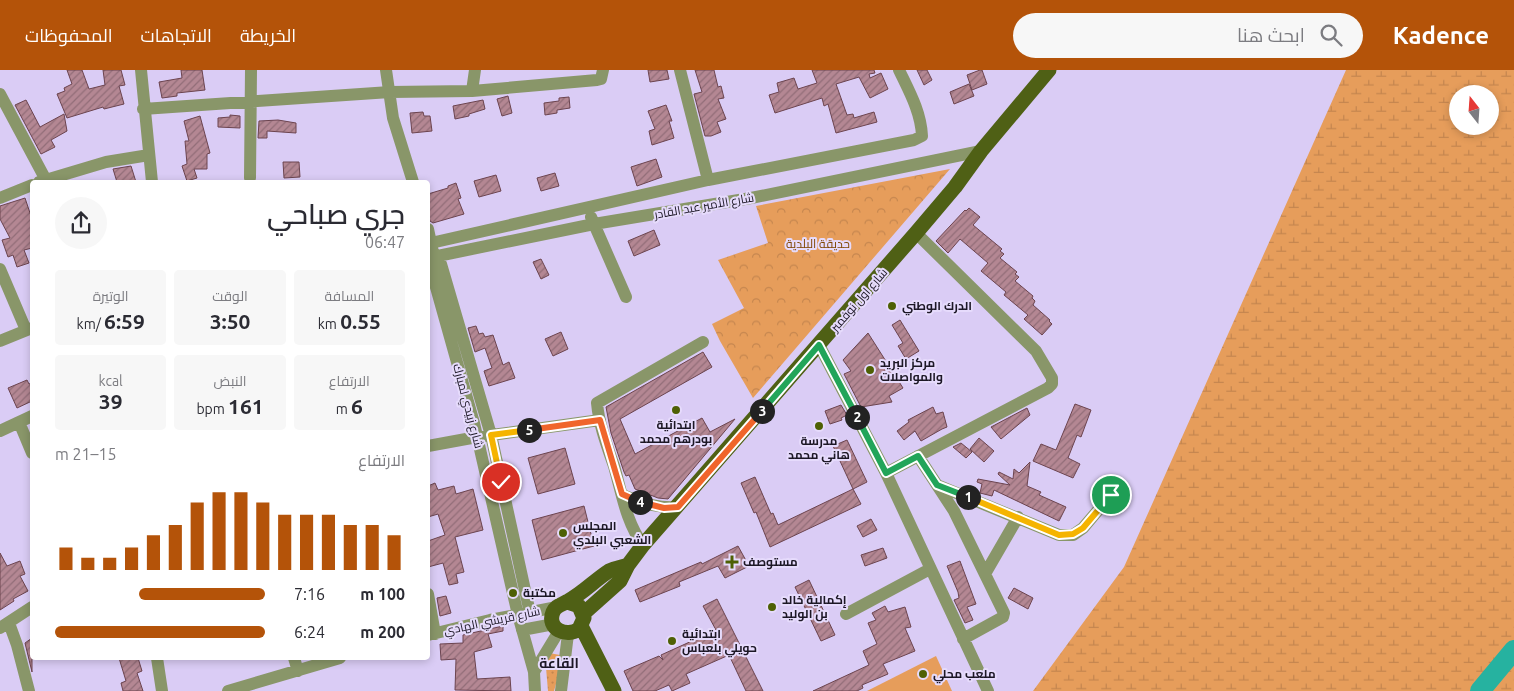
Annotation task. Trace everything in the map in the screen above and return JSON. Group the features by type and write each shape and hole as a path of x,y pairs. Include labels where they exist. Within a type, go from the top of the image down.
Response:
{"main road":[{"name":"شارع اول نوفمبر","path":"570,627 620,581 628,565 644,545 916,233 1050,70"},
{"path":"614,691 598,662 591,644 552,615 562,604 611,570 628,565"},
{"path":"562,604 579,606 570,627"}],"street":[{"path":"141,70 143,109 152,180"},
{"path":"250,178 252,70"},
{"path":"386,70 393,118 412,180"},
{"path":"472,91 475,70"},
{"path":"143,109 390,92 472,91 558,76 601,79 603,70"},
{"path":"680,70 708,180"},
{"name":"شارع الأمير عبد القادر","path":"431,243 708,180 914,140 922,136 918,111 899,70"},
{"path":"0,94 43,180"},
{"name":"شارع الأمير عبد القادر","path":"431,257 594,224 721,203 981,152"},
{"path":"50,180 106,162 149,155"},
{"path":"0,198 30,186"},
{"path":"587,208 626,297"},
{"path":"886,473 1048,388 1052,384 1052,378 1036,351 916,233"},
{"path":"430,238 431,257 441,264 491,435 524,614 522,630 534,672 535,691"},
{"name":"شارع زبيدي لمبارك","path":"431,257 430,266 524,614"},
{"path":"0,269 29,329 0,341"},
{"path":"644,545 633,530 624,509 622,494 600,420 598,402 703,342"},
{"path":"819,345 886,473 988,691"},
{"path":"0,432 30,417"},
{"path":"430,446 477,436 600,420"},
{"path":"18,422 30,449"},
{"path":"918,456 954,511 1005,615 963,640"},
{"path":"937,485 1059,535 1073,534 1083,528 1111,495"},
{"path":"622,494 650,506 678,507"},
{"path":"985,574 1018,517"},
{"path":"846,614 930,569"},
{"name":"شارع قريشي الهادي","path":"431,635 562,604"},
{"path":"29,691 17,645 4,625 30,609"},
{"path":"430,621 431,635"},
{"path":"522,630 570,627"},
{"path":"534,672 570,627"},
{"path":"561,691 570,627"},
{"path":"157,660 162,691"},
{"path":"295,660 298,671"},
{"path":"228,691 334,660"}],"green space":[{"path":"1346,70 1514,70 1514,691 1033,691 1124,567"},
{"name":"حديقة البلدية","path":"950,169 753,398 712,324 744,308 718,260 768,243 756,206"},
{"path":"549,653 560,655 563,659 554,691 548,691 545,656"},
{"name":"ملعب محلي","path":"936,656 952,691 867,691"}],"building":[{"path":"67,70 82,70 89,89 105,85 103,70 121,70 125,85 119,86 124,104 104,109 103,107 67,118 57,94 65,91 64,88 72,84"},
{"path":"181,70 202,70 205,90 177,93 177,96 162,98 159,82 182,78"},
{"path":"648,70 667,70 669,79 650,82"},
{"path":"695,70 714,70 718,87 721,86 724,98 718,99 726,119 717,122 721,132 711,136 705,136 694,94 702,92"},
{"path":"812,70 874,70 875,73 869,74 870,78 881,73 888,89 870,98 859,77 836,84 847,115 853,114 854,118 874,112 877,122 836,133 828,104 824,106 822,98 775,113 769,95 779,92 777,83 794,78 798,89 817,83"},
{"path":"917,70 927,70 932,80 924,85"},
{"path":"982,70 987,84 972,90 967,75"},
{"path":"969,84 974,96 954,104 950,92"},
{"path":"508,96 512,113 502,116 497,99"},
{"path":"569,97 570,108 557,110 557,113 545,115 544,103 559,101 559,98"},
{"path":"26,100 40,127 64,114 67,131 51,140 55,147 41,154 15,105"},
{"path":"483,100 485,109 469,114 469,116 455,119 453,106"},
{"path":"666,105 672,121 669,121 674,138 652,145 649,131 655,129 648,111"},
{"path":"423,112 424,116 430,116 432,131 412,133 410,113"},
{"path":"230,115 240,116 240,128 218,127 218,118 230,117"},
{"path":"200,116 210,153 207,154 207,169 194,169 197,178 190,180 187,180 182,166 187,164 185,141 189,141 184,121"},
{"path":"278,120 296,123 296,133 267,131 267,138 258,138 259,121"},
{"path":"656,159 662,177 637,186 631,167"},
{"path":"283,162 299,162 300,177 284,178"},
{"path":"131,166 135,180 116,180 113,169"},
{"path":"555,173 559,186 541,191 537,178"},
{"path":"496,175 501,191 479,197 474,181"},
{"path":"456,183 461,198 458,199 464,214 433,223 430,221 430,193 448,188 448,186"},
{"path":"25,198 30,213 30,248 24,250 29,263 17,267 13,255 8,257 2,240 10,238 0,219 0,206"},
{"path":"969,208 980,217 973,225 1002,249 1000,251 1004,254 1000,258 1017,272 1015,274 1019,277 1015,281 1033,296 1032,298 1035,301 1033,305 1050,320 1052,324 1042,335 1024,319 1028,315 1004,295 1006,292 981,271 988,263 960,239 948,253 936,241"},
{"path":"654,230 660,245 634,256 628,241"},
{"path":"541,259 549,275 541,279 533,262"},
{"path":"900,320 919,351 906,359 898,346 903,343 892,325"},
{"path":"476,326 479,334 483,333 485,337 493,335 503,365 509,362 515,378 489,386 484,371 492,368 485,348 475,352 468,328"},
{"path":"561,332 568,349 553,356 545,339"},
{"name":"مركز البريد والمواصلات","path":"868,333 903,388 889,396 892,402 861,407 844,374 851,371 843,360"},
{"path":"703,352 712,367 620,419 635,454 702,418 710,432 735,419 668,499 658,498 635,489 629,475 626,476 624,472 611,433 606,407"},
{"path":"27,380 30,384 30,402 17,408 8,388"},
{"path":"1075,404 1091,410 1081,437 1077,435 1068,458 1080,464 1073,478 1033,461 1041,444 1056,450"},
{"path":"841,405 847,415 841,418 842,420 830,424 825,411"},
{"path":"933,407 936,414 943,412 947,427 921,441 915,431 904,440 897,431 909,422 908,420"},
{"path":"1027,408 1030,415 1001,439 991,427"},
{"path":"979,438 994,451 984,462 970,449"},
{"path":"847,440 867,482 853,489 833,446"},
{"path":"961,443 972,452 966,458 953,447"},
{"path":"565,448 575,484 538,494 528,458"},
{"path":"1030,462 1027,486 1041,492 1039,495 1066,507 1059,521 994,490 992,496 980,493 982,484 977,482 978,479 1010,485 998,474 999,472 1013,479 1014,469 1019,473"},
{"path":"755,477 771,514 773,513 778,525 853,489 861,504 770,547 756,512 754,513 741,483"},
{"path":"435,483 438,490 454,486 456,494 473,489 483,530 455,537 464,572 456,574 458,583 449,585 443,563 430,566 430,540 445,535 438,514 430,516 430,485"},
{"name":"المجلس الشعبي البلدي","path":"584,506 594,546 542,560 532,520"},
{"path":"871,519 877,530 863,537 857,526"},
{"path":"738,546 749,566 725,578 718,566 679,582 680,586 640,602 635,590 701,562 702,564"},
{"path":"883,548 887,558 865,566 861,555"},
{"path":"0,553 7,566 20,561 25,574 20,576 28,591 13,599 14,601 0,610"},
{"path":"960,561 976,604 967,607 973,620 965,623 954,600 959,598 958,592 947,566"},
{"path":"809,580 835,635 821,641 795,587"},
{"path":"1014,588 1033,598 1028,609 1008,598"},
{"path":"446,596 451,613 440,616 437,598"},
{"path":"717,599 763,691 746,691 729,655 686,674 690,683 672,691 669,685 655,691 633,691 624,671 659,656 663,660 661,655 716,630 703,606"},
{"path":"885,606 888,612 905,607 911,627 905,628 915,651 883,664 888,674 862,685 863,688 857,691 813,691 869,665 863,651 877,644 868,623 876,620 872,613"},
{"path":"503,626 503,631 488,634 492,647 474,652 477,679 510,677 511,691 455,690 456,659 441,660 440,644 463,643 463,635"},
{"path":"30,639 32,672 25,643"},
{"path":"120,660 139,660 142,671 137,673 143,691 123,691 121,683 126,681"}],"waterway":[{"path":"1480,691 1514,650"}],"place":[{"name":"الدرك الوطني","path":"892,306"},
{"name":"مركز البريد والمواصلات","path":"870,370"},
{"name":"ابتدائية بودرهم محمد","path":"676,410"},
{"name":"مدرسة هاني محمد","path":"819,426"},
{"name":"المجلس الشعبي البلدي","path":"563,533"},
{"name":"مستوصف","path":"732,562"},
{"name":"مكتبة","path":"513,593"},
{"name":"إكمالية خالد بن الوليد","path":"772,607"},
{"name":"ابتدائية حويلي بلعباس","path":"672,641"},
{"name":"ملعب محلي","path":"923,674"}],"district":[{"name":"القاعة","path":"559,663"}],"route":[{"path":"501,482 491,435 600,420 622,494 650,506 678,507 819,345 886,473 918,456 937,485 1059,535 1073,534 1083,528 1111,495"}]}
